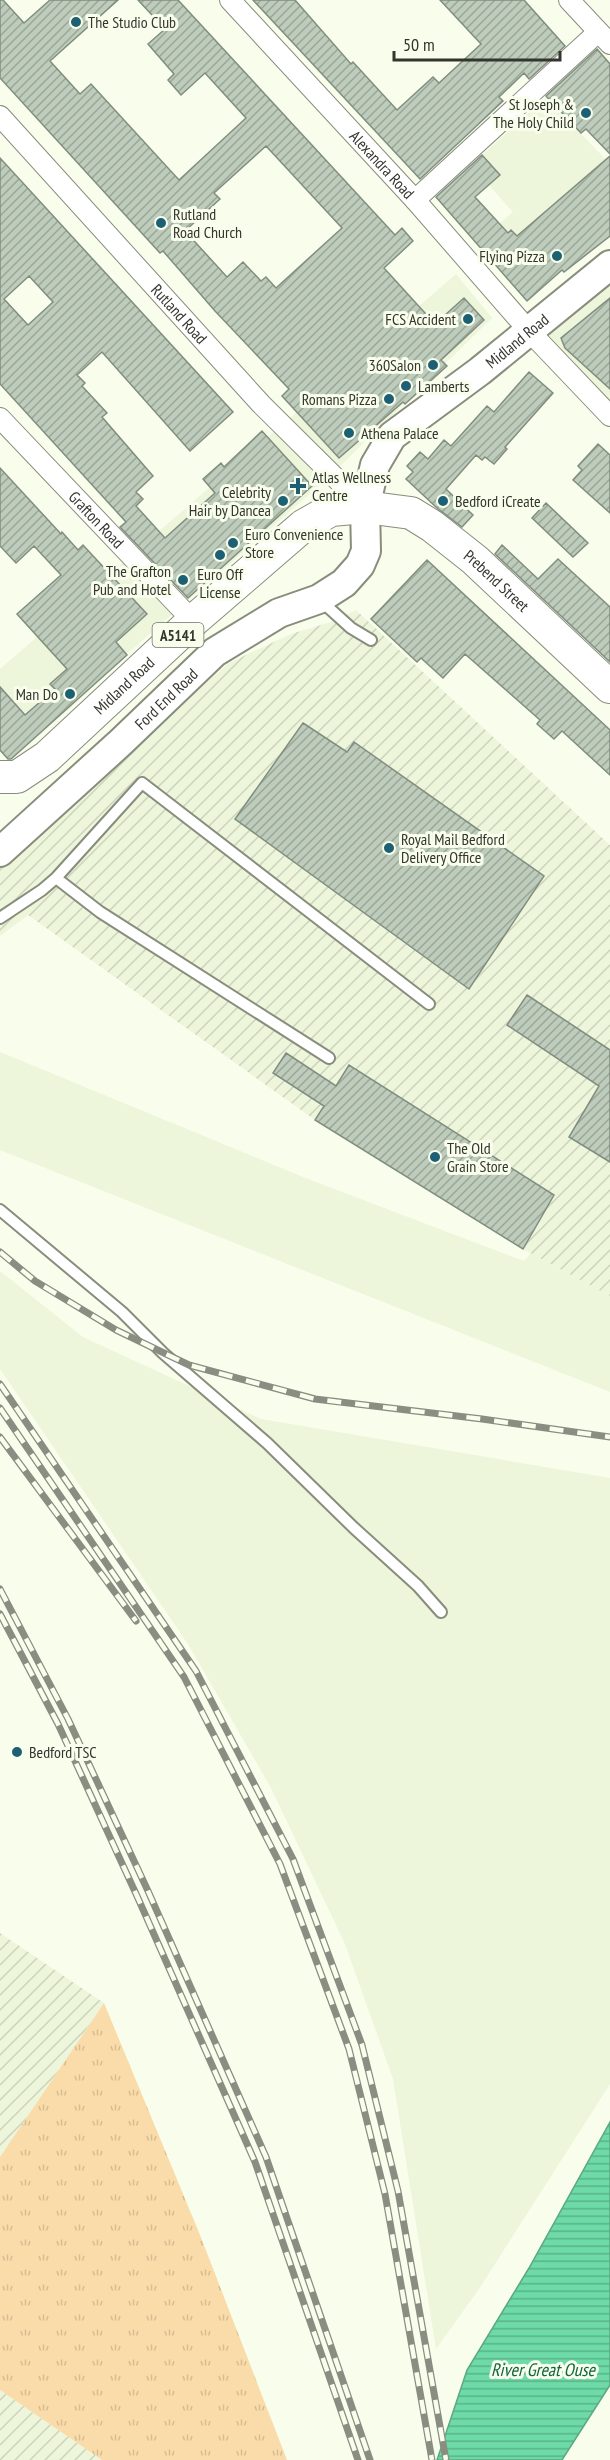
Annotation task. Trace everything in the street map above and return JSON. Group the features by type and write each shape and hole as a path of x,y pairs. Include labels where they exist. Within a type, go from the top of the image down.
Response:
{"main road":[{"name":"Midland Road","path":"0,777 17,777 46,757 193,621 303,526 331,510 365,507"},
{"name":"Prebend Street","path":"365,507 411,513 432,526 475,560 610,687"}],"street":[{"name":"Alexandra Road","path":"230,0 416,200 529,331 610,416"},
{"path":"416,200 604,38 569,0"},
{"name":"Rutland Road","path":"0,116 261,404 365,507"},
{"name":"Midland Road","path":"365,507 375,465 393,436 610,265"},
{"name":"Grafton Road","path":"0,418 193,621"},
{"name":"Ford End Road","path":"0,852 215,652 279,613 319,599 344,583 360,565 366,551 365,507"}],"lane":[{"path":"319,599 351,628 371,640"},
{"path":"0,918 56,878 142,783 429,1004"},
{"path":"56,878 100,912 329,1058"},
{"path":"0,1210 122,1312 163,1353 267,1443 354,1528 418,1586 441,1612"}],"shaded area":[{"path":"546,97 610,164 610,236 564,272 562,270 527,301 477,243 513,212 471,165"},
{"path":"456,274 492,318 327,479 9,757 0,746 0,669"},
{"path":"610,278 610,416 536,339"},
{"path":"356,610 610,845 610,1296 523,1249 315,1120 28,915 0,936 0,865 229,663 291,634 331,622"},
{"path":"0,1052 313,1181 524,1261 531,1253 610,1296 610,1392 0,1150"},
{"path":"0,1271 83,1337 261,1419 610,1478 610,2084 479,2289 436,2349 393,2079 345,1944 271,1788 188,1644 0,1369"},
{"path":"0,1933 104,2003 0,2157"},
{"path":"0,2390 102,2460 0,2460"}],"green space":[{"path":"104,2003 200,2235 287,2460 102,2460 0,2390 0,2157"}],"water":[{"name":"River Great Ouse","path":"610,2122 610,2385 562,2460 437,2460 467,2370 529,2268"}],"building":[{"path":"0,0 3,0 24,23 50,0 118,0 50,61 80,94 91,84 179,180 246,118 205,73 181,95 168,80 174,74 148,44 165,29 138,0 178,0 395,235 402,228 413,241 384,268 435,324 464,298 484,320 441,360 447,366 339,458 282,396 289,389 215,311 163,251 160,253 0,78","holes":["266,146 342,228 276,288 266,277 261,281 243,262 227,277 185,231 220,199 214,193"]},
{"path":"253,0 295,0 351,64 353,62 397,110 433,77 439,83 481,44 440,0 524,0 565,46 529,79 524,73 499,97 503,101 420,179"},
{"name":"St Joseph & The Holy Child","path":"597,49 610,64 610,154 586,129 581,133 546,96"},
{"path":"482,155 500,175 475,197 508,233 511,230 517,236 610,156 610,236 564,272 562,270 527,301 436,197"},
{"path":"0,158 233,412 190,451 102,352 77,375 85,383 82,386 107,413 102,417 153,476 136,492 143,499 136,506 165,538 215,493 203,479 221,463 224,467 262,431 312,486 188,598 120,527 126,522 0,384","holes":["29,276 53,302 28,325 4,299"]},
{"path":"610,298 610,389 565,348 561,338"},
{"path":"529,372 553,393 505,447 507,449 494,464 485,457 482,460 476,455 446,489 473,515 462,527 437,508 406,479 413,472 407,466 420,452 428,459 444,440 451,446 487,406 494,412"},
{"path":"598,444 610,455 610,513 573,480 582,470 578,466"},
{"path":"0,468 78,550 83,545 147,614 116,642 127,655 11,759 8,759 0,750 0,687 25,715 55,689 50,684 67,669 17,614 61,575 34,546 16,563 0,546"},
{"path":"546,503 588,543 573,557 532,518"},
{"path":"502,545 538,579 558,559 610,607 610,662 495,554"},
{"path":"427,560 610,730 610,775 562,731 554,739 537,724 540,720 465,654 443,678 421,658 417,662 371,619"},
{"name":"Royal Mail Bedford Delivery Office","path":"303,723 347,752 354,742 544,876 469,989 235,819"},
{"path":"527,995 610,1050 610,1162 569,1137 599,1086 507,1025"},
{"name":"The Old Grain Store","path":"286,1053 336,1086 349,1065 554,1195 523,1249 315,1120 324,1106 273,1073"}],"railway":[{"path":"0,1252 35,1281 116,1330 189,1365 315,1399 610,1437"},
{"path":"0,1384 196,1671 293,1859 362,2045 398,2191 446,2460"},
{"path":"0,1408 184,1677 280,1864 349,2049 385,2194 432,2460"},
{"path":"0,1437 136,1621"},
{"path":"0,1589 68,1719 148,1891 266,2157 370,2460"},
{"path":"0,1614 58,1724 255,2162 358,2460"}],"place":[{"name":"The Studio Club","path":"76,22"},
{"name":"St Joseph & The Holy Child","path":"586,113"},
{"name":"Rutland Road Church","path":"161,223"},
{"name":"Flying Pizza","path":"557,256"},
{"name":"FCS Accident","path":"468,319"},
{"name":"360Salon","path":"433,365"},
{"name":"Lamberts","path":"406,386"},
{"name":"Romans Pizza","path":"389,399"},
{"name":"Athena Palace","path":"349,433"},
{"name":"Atlas Wellness Centre","path":"298,486"},
{"name":"Celebrity Hair by Dancea","path":"283,501"},
{"name":"Bedford iCreate","path":"443,501"},
{"name":"Euro Convenience Store","path":"233,543"},
{"name":"Euro Off License","path":"220,555"},
{"name":"The Grafton Pub and Hotel","path":"183,580"},
{"name":"Man Do","path":"70,694"},
{"name":"Royal Mail Bedford Delivery Office","path":"389,848"},
{"name":"The Old Grain Store","path":"435,1157"},
{"name":"Bedford TSC","path":"17,1752"}]}
